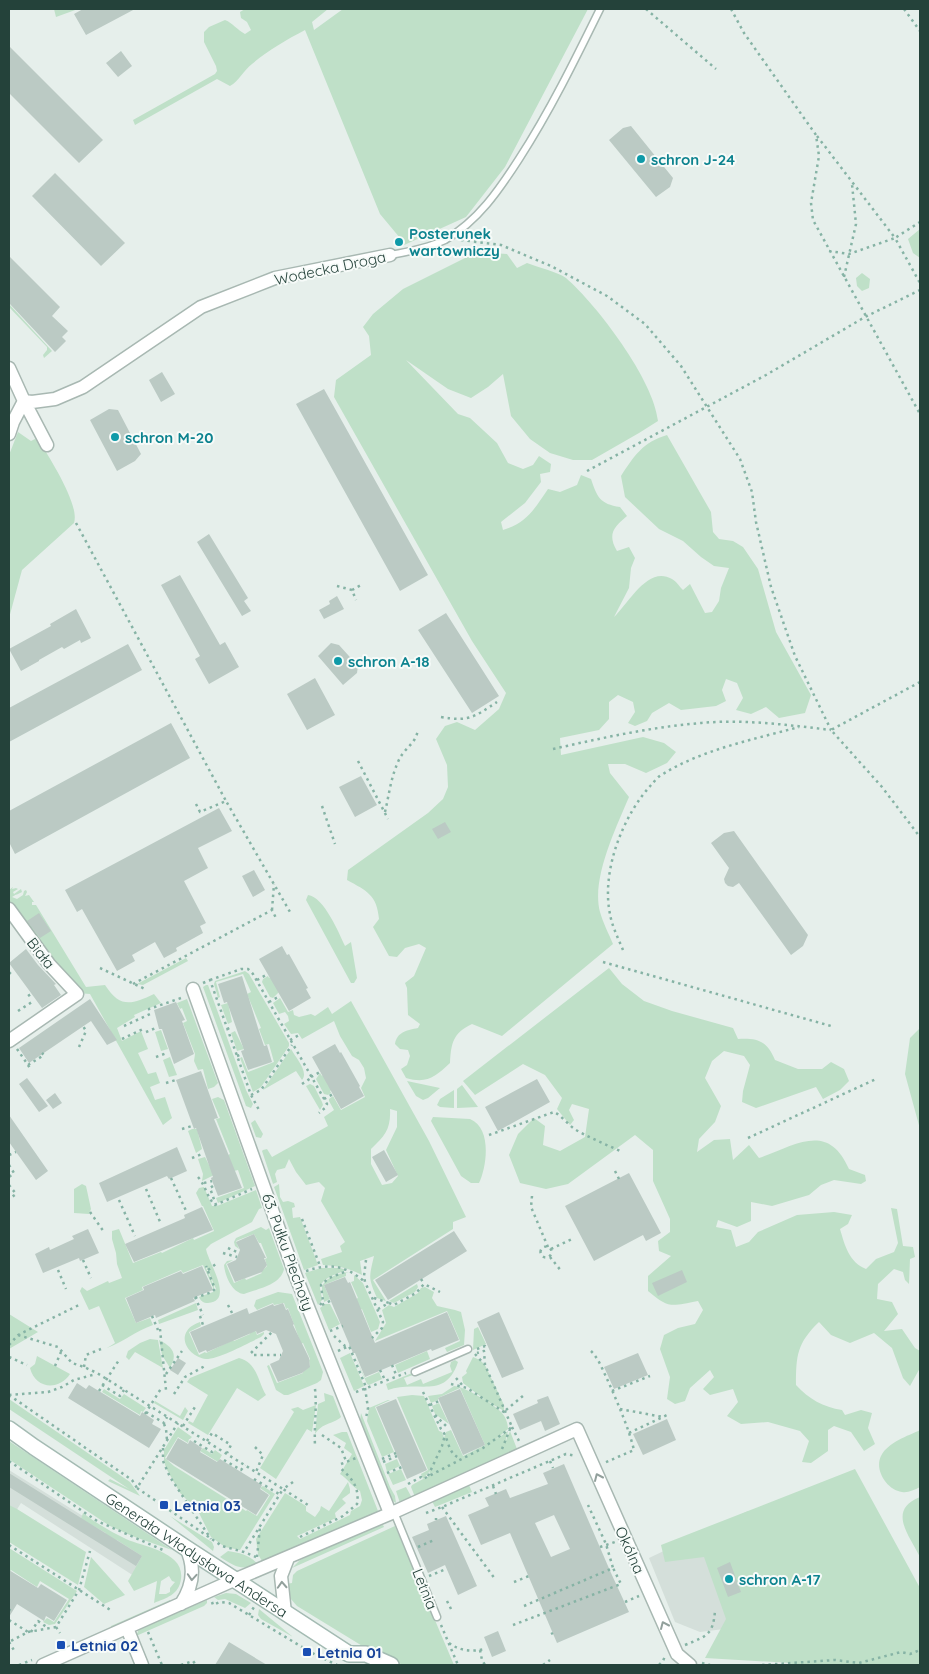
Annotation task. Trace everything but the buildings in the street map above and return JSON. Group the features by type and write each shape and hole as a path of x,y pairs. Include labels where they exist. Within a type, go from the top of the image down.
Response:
{"main road":[{"name":"Generała Władysława Andersa","path":"9,1429 285,1613 352,1660 366,1654 391,1665"}],"street":[{"name":"Wodecka Droga","path":"24,401 32,402 55,399 83,387 201,307 275,278 390,255"},
{"path":"9,368 47,445"},
{"path":"9,434 24,401"},
{"name":"Biała","path":"9,908 38,950 59,976 77,994 10,1040"},
{"name":"63. Pułku Piechoty","path":"194,991 296,1277 392,1513"},
{"name":"Okólna","path":"392,1513 577,1429 669,1650 690,1665"},
{"path":"43,1665 234,1580 260,1563 288,1558 392,1513"},
{"path":"180,1605 188,1594 192,1582 191,1562 186,1548"},
{"path":"285,1613 281,1576 288,1558"},
{"path":"127,1628 142,1665"}],"lane":[{"name":"Wodecka Droga","path":"390,255 423,248 444,240 479,214 500,189 544,117 563,84 600,9"},
{"path":"415,1372 468,1349"},
{"name":"Letnia","path":"392,1513 437,1617"}],"path":[{"path":"646,9 716,69"},
{"path":"731,9 744,33 816,135 895,238 920,283"},
{"path":"904,9 920,31"},
{"path":"816,135 819,156 811,203 813,220 920,414"},
{"path":"844,278 856,224 852,182"},
{"path":"829,251 849,254 895,238 920,222"},
{"path":"444,240 501,245 550,266 608,296 646,324 680,366 740,459 752,492 756,522 771,588 795,656 831,730 882,788 920,837"},
{"path":"587,471 766,375 865,317 920,290"},
{"path":"76,523 226,801 290,912"},
{"path":"337,586 352,590 361,585"},
{"path":"352,590 356,600"},
{"path":"553,749 617,735 702,723 763,723 831,730 920,682"},
{"path":"441,717 458,720 470,718 497,702"},
{"path":"623,950 610,914 608,882 614,853 624,825 640,796 661,775 694,758 799,727"},
{"path":"384,812 397,763 401,755 417,738 418,729"},
{"path":"358,761 388,818"},
{"path":"196,804 200,812 226,801"},
{"path":"322,806 335,844"},
{"path":"274,884 272,910 276,918"},
{"path":"133,984 272,910"},
{"path":"603,962 831,1026"},
{"path":"100,968 145,989"},
{"path":"124,1026 150,1014 149,1010 194,991 210,980 245,969 251,972 257,980 324,1099 327,1106 320,1113"},
{"path":"257,980 268,974"},
{"path":"210,980 251,1094 259,1110"},
{"path":"269,1002 280,996"},
{"path":"218,1003 223,1001"},
{"path":"18,1011 32,1002"},
{"path":"79,1047 86,1032 83,1026"},
{"path":"146,1032 158,1027"},
{"path":"227,1029 232,1027"},
{"path":"122,1039 145,1028"},
{"path":"290,1040 301,1034"},
{"path":"10,1040 31,1070"},
{"path":"251,1094 261,1090 292,1044"},
{"path":"28,1065 44,1055 42,1053"},
{"path":"156,1057 167,1053"},
{"path":"237,1056 242,1054"},
{"path":"302,1084 320,1072"},
{"path":"748,1138 876,1079"},
{"path":"166,1083 176,1080"},
{"path":"324,1099 333,1094"},
{"path":"489,1135 554,1112 559,1114 563,1120 575,1129 620,1151"},
{"path":"182,1129 192,1126"},
{"path":"9,1155 16,1152"},
{"path":"192,1158 202,1154"},
{"path":"9,1165 14,1173 9,1176"},
{"path":"615,1171 619,1179"},
{"path":"198,1177 204,1184 211,1201 216,1205"},
{"path":"172,1178 186,1213"},
{"path":"204,1184 212,1181"},
{"path":"9,1185 16,1194 9,1199"},
{"path":"213,1186 210,1188 216,1205"},
{"path":"216,1205 256,1187"},
{"path":"146,1189 161,1224"},
{"path":"532,1196 531,1207 550,1248 550,1257 562,1272"},
{"path":"119,1200 135,1236"},
{"path":"90,1212 104,1232"},
{"path":"302,1219 320,1266"},
{"path":"550,1257 545,1258 541,1254 543,1248 550,1248 574,1238"},
{"path":"228,1248 239,1253"},
{"path":"223,1253 238,1257"},
{"path":"83,1260 91,1278"},
{"path":"366,1260 365,1282 383,1322 382,1328 372,1338"},
{"path":"208,1270 216,1264"},
{"path":"204,1328 195,1298 212,1292 215,1289 206,1266"},
{"path":"296,1277 302,1272 320,1266 340,1267 349,1270 365,1282"},
{"path":"58,1270 66,1289"},
{"path":"320,1305 323,1301 322,1285 329,1278 349,1270"},
{"path":"421,1279 424,1284 440,1292"},
{"path":"373,1298 394,1305 416,1292 424,1284"},
{"path":"317,1307 332,1300"},
{"path":"378,1309 389,1303"},
{"path":"9,1345 18,1335 81,1304"},
{"path":"228,1305 233,1315"},
{"path":"152,1316 159,1329 166,1390"},
{"path":"343,1326 328,1332 345,1346 349,1346"},
{"path":"272,1332 253,1354 281,1355"},
{"path":"18,1335 58,1347 72,1363 97,1373 308,1505"},
{"path":"335,1353 349,1346"},
{"path":"349,1346 365,1388 368,1408 366,1421"},
{"path":"84,1367 86,1355 101,1349"},
{"path":"408,1484 421,1477 423,1479 491,1444 512,1427 485,1365 475,1354 489,1349"},
{"path":"165,1375 182,1351"},
{"path":"591,1351 596,1356 612,1391 634,1450 594,1468"},
{"path":"56,1366 61,1352"},
{"path":"484,1352 485,1365"},
{"path":"9,1357 27,1365"},
{"path":"99,1391 119,1360"},
{"path":"392,1365 398,1376"},
{"path":"174,1394 185,1377 205,1366"},
{"path":"380,1370 384,1380"},
{"path":"351,1393 412,1370 415,1372"},
{"path":"9,1395 48,1392 74,1380 97,1373"},
{"path":"612,1391 650,1376"},
{"path":"456,1378 466,1388 508,1415"},
{"path":"451,1384 466,1388"},
{"path":"102,1385 120,1396 124,1390"},
{"path":"162,1387 146,1413 164,1423 167,1442"},
{"path":"315,1389 317,1410 314,1422 315,1446"},
{"path":"423,1392 445,1433 453,1454 456,1458 462,1458"},
{"path":"9,1395 132,1480 137,1488 212,1540 222,1546 244,1552 260,1563"},
{"path":"506,1410 524,1395"},
{"path":"430,1406 439,1401"},
{"path":"183,1426 195,1407"},
{"path":"619,1408 663,1417"},
{"path":"434,1414 450,1427 442,1430"},
{"path":"629,1433 667,1415"},
{"path":"164,1423 167,1417"},
{"path":"137,1488 178,1423"},
{"path":"207,1441 212,1433 231,1445 224,1461 241,1470 245,1465"},
{"path":"428,1476 442,1446 445,1433"},
{"path":"197,1435 193,1442 212,1452 215,1446"},
{"path":"322,1435 341,1448 346,1462"},
{"path":"255,1447 263,1455 254,1479 279,1494"},
{"path":"163,1448 163,1461 170,1478 212,1540"},
{"path":"382,1461 397,1454"},
{"path":"424,1513 442,1508 566,1454 571,1454 580,1460"},
{"path":"294,1540 343,1516 357,1504 356,1486 340,1465 360,1457"},
{"path":"550,1460 554,1468"},
{"path":"9,1461 97,1521 170,1553"},
{"path":"386,1474 402,1467"},
{"path":"244,1552 283,1488 293,1482"},
{"path":"493,1485 496,1494"},
{"path":"513,1625 621,1584 606,1544 588,1505"},
{"path":"442,1508 495,1579"},
{"path":"260,1525 260,1563"},
{"path":"410,1551 434,1540"},
{"path":"600,1547 617,1541"},
{"path":"9,1545 112,1611"},
{"path":"56,1627 79,1590 90,1551"},
{"path":"524,1606 614,1568"},
{"path":"422,1580 446,1569"},
{"path":"514,1582 529,1576"},
{"path":"624,1602 641,1595"},
{"path":"447,1601 452,1611"},
{"path":"9,1611 11,1607"},
{"path":"659,1665 669,1650 708,1633 714,1626 715,1610"},
{"path":"249,1615 312,1653 337,1665"},
{"name":"Letnia","path":"437,1617 458,1665"},
{"path":"9,1620 30,1632"},
{"path":"30,1632 39,1620 48,1628"},
{"path":"15,1652 9,1642 30,1632 56,1627"},
{"path":"56,1627 60,1633"},
{"path":"148,1632 162,1665"},
{"path":"448,1642 455,1648 465,1651 485,1649"},
{"path":"480,1650 485,1665"},
{"path":"762,1665 808,1663 819,1660 859,1663 901,1652 910,1654 920,1650"},
{"path":"543,1665 550,1660"},
{"path":"181,1665 193,1661 196,1665"}],"shaded area":[{"path":"9,1470 147,1556 134,1576 21,1503 9,1522"},
{"path":"748,1511 748,1626 700,1632 675,1622 649,1558"}],"green space":[{"path":"54,9 78,9 56,17"},
{"path":"245,9 328,9 312,22 314,30 343,9 588,9 505,167 466,217 402,246 400,238 380,214 305,30 264,55 230,86 217,79 135,125 133,120 215,74 217,71 216,66 204,42 204,32 209,27 225,20 245,34 251,30 247,22 241,18 240,12"},
{"path":"920,229 920,258 913,253 908,239"},
{"path":"477,252 507,254 517,268 527,263 553,272 566,278 579,290 608,324 635,365 654,404 658,421 592,460 573,460 550,453 530,439 511,416 503,374 471,398 448,389 406,360 458,414 470,418 497,443 508,463 523,469 533,465 539,456 551,464 550,472 540,474 541,482 525,503 501,522 503,530 518,523 530,514 548,489 560,492 577,485 581,475 591,479 600,499 613,506 620,507 627,516 615,527 612,535 617,551 629,547 635,558 631,568 629,588 614,617 647,581 663,576 673,580 683,590 690,584 705,613 712,612 719,601 721,588 729,568 714,566 683,541 659,529 625,497 621,476 635,456 645,446 667,435 711,512 713,532 719,539 733,541 743,547 758,569 776,632 811,695 805,713 779,718 766,707 751,714 736,710 743,698 737,683 726,679 722,690 726,701 716,706 681,710 669,703 652,713 647,721 635,726 628,723 635,712 633,702 618,695 609,702 609,719 599,730 560,738 561,755 643,737 664,743 676,752 667,763 646,773 625,764 608,764 610,773 629,797 606,854 599,884 598,899 600,912 613,944 502,1036 472,1024 466,1027 454,1039 450,1063 430,1078 413,1080 406,1078 401,1069 407,1065 410,1056 408,1050 400,1049 395,1044 400,1034 418,1028 420,1024 408,1015 407,988 405,983 414,976 426,948 419,944 405,948 397,957 389,956 373,927 379,919 376,904 370,895 347,880 348,870 428,813 443,799 448,787 447,765 436,739 445,726 457,722 475,730 499,709 506,693 472,641 334,397 336,380 371,355 369,336 363,327 373,314 403,289"},
{"path":"862,273 870,279 869,288 862,291 857,286 856,278"},
{"path":"9,304 52,351 44,358 43,355 47,347 9,307"},
{"path":"18,432 31,441 35,439 40,442 69,494 75,515 74,523 22,570 9,618 9,455"},
{"path":"13,887 12,889 18,889 13,892 14,894 21,889 22,892 12,897 17,899 26,890 25,896 29,895 34,902 32,902 32,905 36,905 86,987 105,985 116,998 126,1002 139,1000 154,994 161,1003 134,1015 135,1017 117,1028 122,1041 141,1031 148,1049 138,1053 148,1074 156,1072 160,1083 150,1087 155,1100 165,1097 172,1118 163,1125 90,994 77,993 76,987 23,924 9,902 9,890"},
{"path":"308,895 320,902 335,925 345,946 351,942 357,978 354,983 351,983 306,900"},
{"path":"186,958 188,961 143,985 137,984"},
{"path":"609,968 622,984 644,1001 733,1028 738,1039 756,1040 765,1045 775,1060 798,1069 822,1069 831,1062 844,1069 849,1081 840,1090 823,1099 816,1087 756,1108 742,1102 750,1065 744,1056 724,1051 712,1061 705,1078 721,1106 715,1122 699,1139 697,1152 714,1140 730,1139 733,1160 749,1145 759,1158 798,1143 821,1141 831,1145 841,1154 849,1169 865,1175 866,1181 861,1184 834,1180 821,1185 809,1195 772,1206 751,1202 751,1221 737,1227 718,1220 716,1227 731,1230 736,1247 749,1242 758,1232 797,1215 834,1212 852,1215 848,1224 840,1229 852,1258 866,1269 876,1259 894,1252 898,1243 891,1208 897,1209 903,1246 913,1247 915,1257 910,1259 909,1284 905,1280 903,1272 894,1269 878,1284 877,1299 892,1302 898,1314 884,1331 902,1329 915,1348 920,1351 920,1368 910,1386 903,1378 892,1348 874,1333 850,1343 831,1335 819,1322 806,1337 797,1358 796,1385 806,1394 817,1402 842,1410 845,1415 861,1410 872,1413 868,1428 875,1444 864,1451 851,1432 834,1426 828,1430 828,1451 811,1463 802,1462 809,1441 800,1431 768,1422 741,1424 727,1416 738,1402 733,1389 710,1395 703,1389 714,1377 710,1370 690,1388 685,1401 675,1404 667,1399 670,1377 660,1349 664,1335 678,1328 695,1324 703,1310 698,1301 671,1305 661,1301 648,1291 648,1276 671,1256 659,1251 658,1241 670,1232 670,1219 653,1181 653,1150 635,1135 568,1184 546,1189 520,1183 509,1155 518,1134 534,1118 545,1126 543,1145 560,1151 585,1137 589,1109 572,1104 569,1110 574,1120 570,1125 557,1109 562,1098 545,1075 523,1064 475,1095 463,1081"},
{"path":"245,971 249,974 289,1043 289,1046 261,1087 253,1092 240,1058 242,1057 248,1072 274,1062 269,1044 265,1045 259,1029 261,1028 247,994 251,992 243,974 216,982 220,997 218,998 214,984 215,981"},
{"path":"268,976 269,978 272,976 280,991 273,998 270,997 262,982"},
{"path":"208,985 246,1090 253,1104 251,1108 246,1106 203,987"},
{"path":"280,998 288,1012 293,1010 294,1015 299,1017 311,1014 315,1016 328,1007 332,1014 351,1001 429,1141 466,1217 453,1222 453,1229 373,1280 386,1301 377,1298 371,1281 370,1273 374,1256 360,1261 362,1275 343,1268 323,1265 321,1259 342,1252 340,1246 345,1242 321,1201 325,1188 319,1182 306,1185 289,1159 285,1168 277,1170 275,1174 277,1182 273,1184 262,1151 267,1149 272,1157 328,1126 324,1117 334,1110 329,1099 333,1096 341,1110 365,1097 361,1088 366,1078 364,1068 359,1060 352,1056 340,1036 334,1021 302,1039 298,1033 291,1034 284,1024 289,1021 288,1016 285,1012 279,1014 273,1003","holes":["390,1109 397,1111 397,1127 386,1150 398,1176 392,1183 382,1185 371,1164 371,1149 386,1132"]},
{"path":"187,999 218,1083 208,1089 203,1069 198,1070 194,1061 195,1054 183,1023 187,1021 182,1008 180,1009 177,1003"},
{"path":"228,1003 232,1022 228,1024 221,1005"},
{"path":"920,1028 920,1129 905,1074 910,1038"},
{"path":"161,1030 168,1049 161,1051 155,1032"},
{"path":"235,1031 244,1049 237,1051 231,1033"},
{"path":"291,1049 303,1069 304,1077 302,1080 296,1071 263,1090"},
{"path":"170,1057 177,1075 169,1077 163,1060"},
{"path":"320,1073 322,1076 324,1074 333,1089 328,1095 324,1094 316,1079"},
{"path":"407,1081 440,1088 423,1100 416,1096"},
{"path":"310,1084 314,1086 322,1102 323,1105 320,1110 306,1086"},
{"path":"462,1085 478,1107 457,1108 457,1089"},
{"path":"454,1090 454,1108 437,1105 440,1099"},
{"path":"218,1097 224,1100 255,1186 218,1203 216,1198 244,1188 238,1170 234,1171 228,1155 230,1154 216,1119 220,1118 212,1099"},
{"path":"433,1117 470,1119 482,1130 486,1148 484,1167 479,1183 471,1183 461,1176 431,1121"},
{"path":"255,1120 263,1134 261,1138 256,1137 251,1123"},
{"path":"197,1129 202,1149 196,1153 188,1131"},
{"path":"205,1157 214,1175 202,1181 203,1174 198,1159"},
{"path":"82,1184 86,1186 91,1209 89,1214 74,1213 74,1189"},
{"path":"279,1184 280,1197 283,1202 294,1203 295,1207 292,1208 293,1218 300,1217 318,1265 304,1270 274,1187"},
{"path":"204,1187 212,1206 217,1206 256,1190 262,1208 259,1209 252,1222 211,1244 206,1249 220,1288 216,1301 205,1303 199,1297 213,1292 216,1289 206,1266 214,1290 203,1265 183,1273 181,1270 142,1287 143,1290 125,1298 136,1323 150,1318 153,1325 107,1348 115,1343 99,1306 89,1310 80,1291 82,1287 87,1291 108,1281 109,1283 122,1278 117,1264 112,1231 119,1229 133,1263 214,1231 196,1193 199,1188"},
{"path":"261,1227 266,1230 269,1228 284,1269 282,1274 273,1283 244,1294 240,1293 230,1283 224,1265 227,1261 233,1260 226,1264 234,1283 262,1273 267,1266 265,1259 267,1258 261,1243 259,1243 254,1234 236,1241 239,1249 235,1246 234,1242 236,1238"},
{"path":"321,1268 347,1270 331,1276 321,1284 322,1300 318,1305 305,1273"},
{"path":"349,1272 346,1273 346,1276 324,1285 330,1299 324,1302 322,1290 325,1282 336,1275"},
{"path":"354,1275 363,1283 380,1322 378,1329 371,1332 356,1299 358,1298 351,1282 354,1281"},
{"path":"417,1284 418,1287 415,1292 394,1303 389,1301"},
{"path":"425,1287 434,1292 432,1298 437,1306 461,1312 465,1330 464,1345 447,1352 445,1348 460,1341 447,1311 375,1341 386,1323 382,1310 389,1305 394,1307"},
{"path":"278,1292 292,1294 323,1372 321,1380 317,1383 288,1395 284,1395 276,1390 267,1366 269,1365 277,1383 303,1373 310,1366 310,1359 303,1343 301,1344 288,1308 286,1309 284,1303 274,1305 273,1303 257,1310 254,1306 256,1300"},
{"path":"196,1303 198,1310 159,1324 158,1320"},
{"path":"325,1304 330,1304 340,1324 329,1330 320,1308"},
{"path":"9,1314 38,1332 9,1349"},
{"path":"200,1322 201,1326 189,1332 199,1355 250,1334 250,1332 255,1330 257,1335 264,1332 264,1334 226,1354 206,1359 192,1353 185,1340 188,1329"},
{"path":"478,1327 486,1344 473,1350 474,1329"},
{"path":"150,1339 158,1340 163,1368 135,1352 129,1360 126,1357 128,1351"},
{"path":"159,1340 168,1345 173,1351 174,1359 170,1368 162,1355"},
{"path":"427,1351 430,1359 398,1373 395,1365"},
{"path":"350,1353 364,1386 354,1391 340,1358"},
{"path":"354,1354 365,1378 379,1372 382,1379 369,1385 367,1384"},
{"path":"37,1356 70,1374 60,1383 54,1385 42,1384 33,1375 30,1368 35,1364"},
{"path":"473,1357 485,1365 504,1405 504,1411 485,1400 463,1383 462,1377 467,1373 466,1371"},
{"path":"239,1358 245,1360 253,1368 266,1395 258,1401 237,1388 208,1435 188,1423 189,1421 193,1423 208,1395 187,1382 190,1378"},
{"path":"455,1360 458,1362 452,1374 446,1381 438,1385 399,1387 388,1390 386,1384 412,1373 413,1375 404,1378 407,1385 421,1379 423,1384 452,1372 451,1362"},
{"path":"454,1386 464,1389 478,1396 502,1413 506,1419 508,1429 495,1440 508,1431 505,1443 510,1431 517,1449 415,1497 412,1485 436,1472 429,1475 430,1471 423,1479 421,1474 428,1470 397,1397 424,1396 439,1431 442,1432 444,1438 446,1432 451,1430 463,1456 485,1445 460,1388 431,1403 428,1396 442,1394"},
{"path":"104,1389 120,1399 124,1394 146,1408 143,1412 141,1411 140,1415 102,1392"},
{"path":"324,1393 333,1396 341,1417 324,1425 315,1434 318,1404 325,1401"},
{"path":"9,1399 130,1482 140,1496 108,1481 110,1479 129,1489 9,1409"},
{"path":"390,1400 375,1407 394,1452 382,1457 367,1421 369,1408"},
{"path":"155,1401 180,1416 185,1407 188,1411 183,1420 154,1403"},
{"path":"439,1403 449,1424 435,1414 432,1406"},
{"path":"316,1405 312,1432 307,1429 276,1479 260,1468 294,1412 291,1409 298,1407 303,1410"},
{"path":"361,1413 395,1496 396,1503 391,1500 360,1421"},
{"path":"178,1427 192,1437 188,1443 178,1437 165,1458 174,1466 257,1516 270,1495 260,1488 263,1486 275,1494 240,1550 225,1547 211,1537 198,1511 180,1493 166,1468 164,1450"},
{"path":"920,1430 920,1487 906,1492 891,1488 883,1478 879,1467 881,1456 893,1443"},
{"path":"347,1432 378,1511 376,1514 263,1563 258,1554 256,1539 285,1493 306,1506 306,1511 315,1517 321,1506 329,1511 348,1482 350,1493 342,1499 346,1503 335,1513 336,1518 297,1536 300,1539 350,1515 351,1511 360,1506 362,1500 360,1491 340,1474 352,1454 344,1448 346,1443 333,1435"},
{"path":"9,1441 172,1550 110,1526 13,1462 9,1459"},
{"path":"203,1448 212,1454 215,1450 222,1455 218,1462 200,1451"},
{"path":"397,1459 400,1466 387,1472 385,1464"},
{"path":"401,1469 406,1480 393,1485 388,1474"},
{"path":"855,1469 920,1588 920,1665 784,1665 792,1663 705,1658 726,1619 704,1557 665,1562 661,1545"},
{"path":"469,1485 472,1492 435,1507 432,1501"},
{"path":"406,1487 412,1498 400,1503 396,1491"},
{"path":"920,1497 920,1557 906,1532 903,1516 910,1502"},
{"path":"9,1505 86,1552 78,1585 9,1542"},
{"path":"83,1513 120,1536 162,1552 177,1562 181,1570 178,1589 171,1595 154,1603 157,1581 134,1591 128,1581 142,1556 117,1540 111,1541 104,1537 106,1533 81,1519","holes":["169,1576 175,1582 170,1588 170,1592 159,1594 161,1581"]},
{"path":"170,1516 212,1542 213,1551"},
{"path":"383,1525 384,1527 292,1568 300,1560 375,1526"},
{"path":"395,1526 454,1665 403,1665 364,1647 297,1606 290,1598 286,1584 292,1583 293,1575 297,1571"},
{"path":"9,1548 77,1591 55,1624 49,1625 43,1622 47,1618 54,1622 69,1599 40,1581 37,1587 11,1570 9,1573"},
{"path":"228,1551 249,1557 258,1565 242,1567 234,1565 220,1557"},
{"path":"91,1557 125,1595 104,1604 84,1587"},
{"path":"226,1593 236,1594 251,1603 245,1608 225,1599 218,1600 214,1597"},
{"path":"170,1600 171,1603 110,1630 111,1626"},
{"path":"207,1600 204,1606 136,1636 139,1629"},
{"path":"259,1609 293,1637 261,1619 258,1615"}],"place":[{"name":"schron J-24","path":"641,159"},
{"name":"Posterunek wartowniczy","path":"399,242"},
{"name":"schron M-20","path":"115,437"},
{"name":"schron A-18","path":"338,661"},
{"name":"Letnia 03","path":"164,1505"},
{"name":"schron A-17","path":"729,1579"},
{"name":"Letnia 02","path":"61,1645"},
{"name":"Letnia 01","path":"307,1652"}]}
